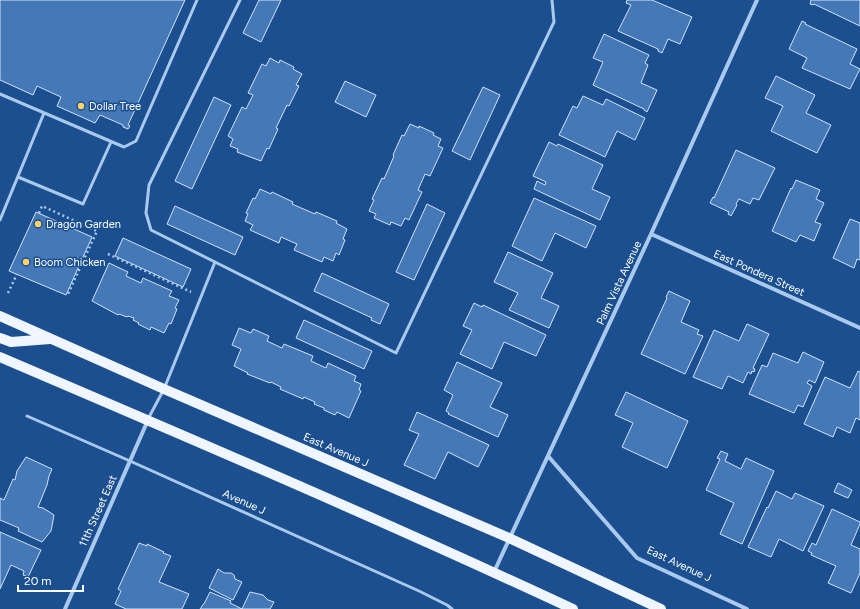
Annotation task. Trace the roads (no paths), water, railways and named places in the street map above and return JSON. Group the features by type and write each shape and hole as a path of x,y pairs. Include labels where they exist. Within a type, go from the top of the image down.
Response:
{"main road":[{"name":"East Avenue J","path":"0,316 164,389 509,538 661,609"},
{"path":"0,338 11,342 52,339"},
{"path":"0,357 148,420 494,572 572,609"}],"street":[{"name":"Palm Vista Avenue","path":"494,572 651,234 757,0"},
{"name":"East Pondera Street","path":"651,234 860,328"},
{"name":"11th Street East","path":"65,609 148,420"},
{"name":"East Avenue J","path":"548,456 637,558 748,609"}],"lane":[{"path":"0,94 124,147 136,141 197,0"},
{"path":"240,0 149,185 146,213 151,230 396,353 554,22 552,0"},
{"path":"0,220 44,113"},
{"path":"18,178 83,204 111,142"},
{"path":"148,420 164,389 215,262"},
{"name":"Avenue J","path":"27,416 419,591 452,609"}],"place":[{"name":"Dollar Tree","path":"81,106"},
{"name":"Dragon Garden","path":"38,224"},
{"name":"Boom Chicken","path":"26,262"}]}
